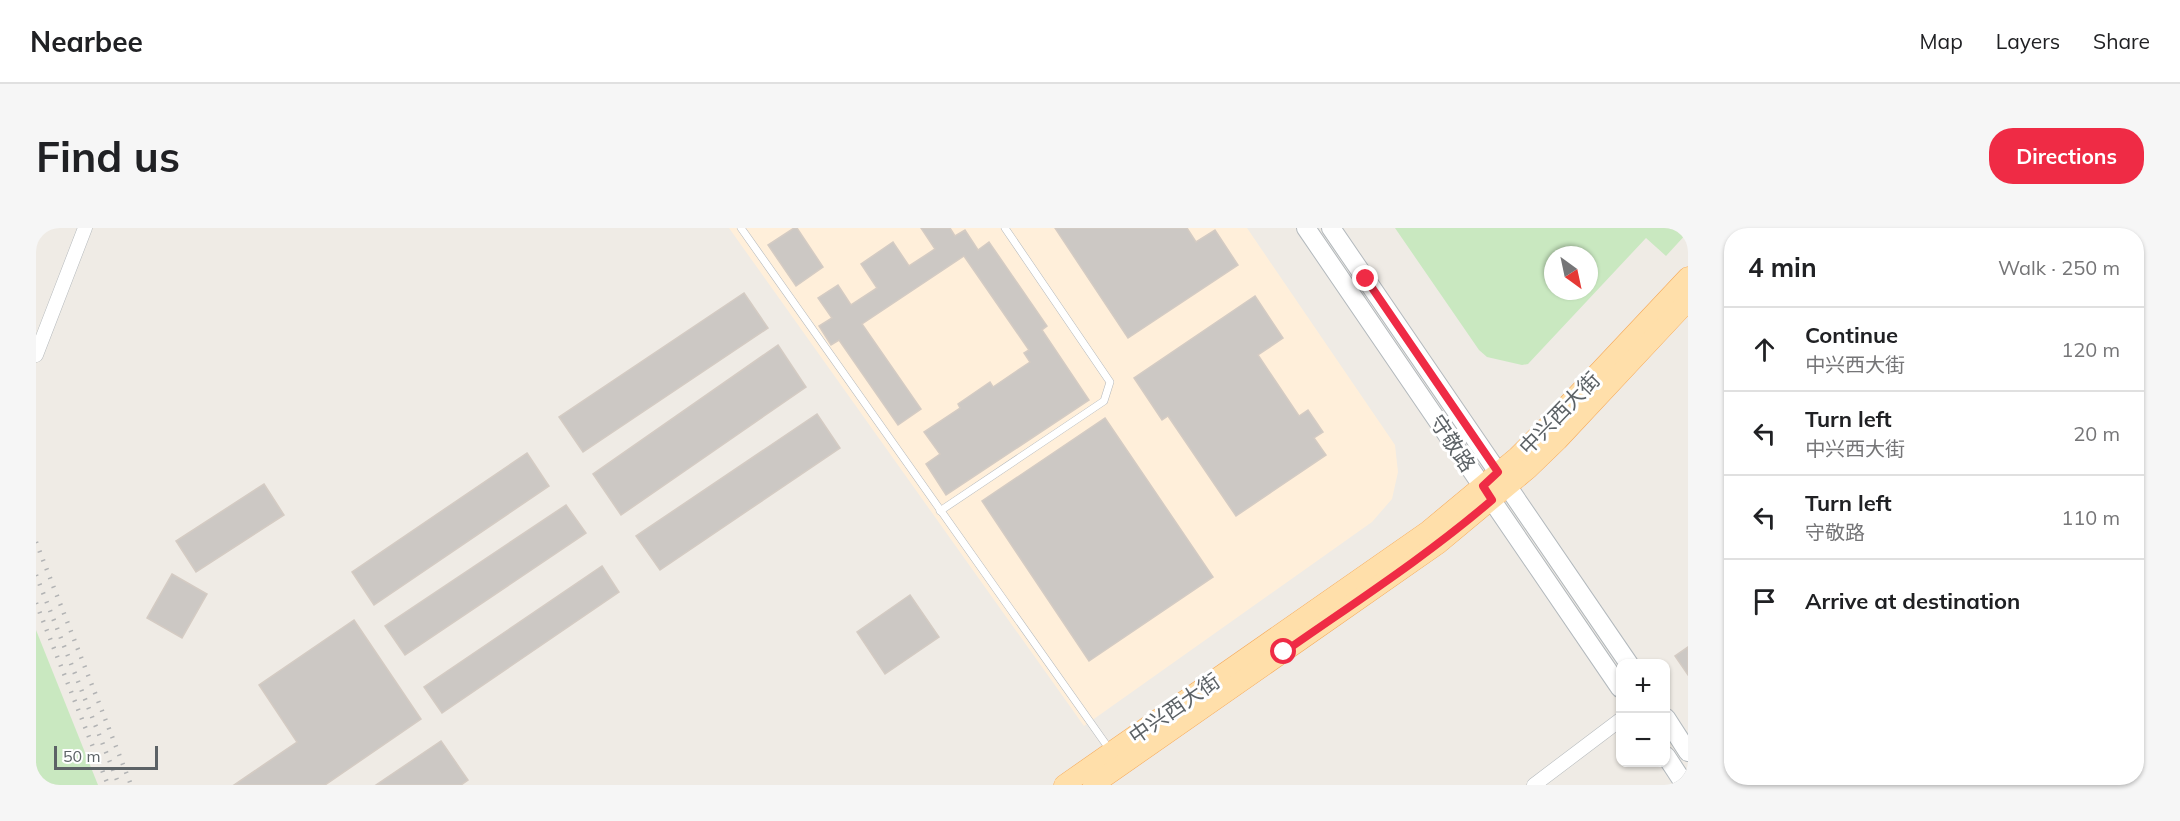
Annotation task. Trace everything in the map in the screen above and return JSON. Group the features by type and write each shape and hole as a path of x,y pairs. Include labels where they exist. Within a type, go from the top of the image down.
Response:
{"main road":[{"name":"守敬路","path":"1306,228 1616,682"},
{"name":"守敬路","path":"1331,228 1626,659"},
{"name":"中兴西大街","path":"1503,479 1546,428 1688,277"},
{"name":"中兴西大街","path":"1093,785 1438,544 1503,479 1558,440 1688,301"},
{"name":"中兴西大街","path":"1064,785 1428,531 1487,493"},
{"path":"1670,725 1688,752"},
{"path":"1670,763 1685,785"}],"street":[{"path":"36,355 85,228"},
{"path":"1534,785 1616,723"}],"lane":[{"path":"741,228 1111,752"},
{"path":"940,511 1104,401 1110,381 1005,228"}],"shaded area":[{"path":"729,228 1247,228 1395,445 1398,472 1392,499 1372,522 1084,726"}],"green space":[{"path":"1395,228 1688,228 1688,232 1666,256 1646,238 1598,289 1598,246 1544,246 1544,300 1588,300 1528,364 1522,365 1487,357 1479,350"},
{"path":"36,630 98,785 36,785"}],"building":[{"path":"797,228 823,267 796,286 768,245"},
{"path":"921,228 950,228 955,236 965,230 978,250 989,242 1047,326 1042,330 1089,400 946,495 926,464 940,454 924,432 960,408 958,404 990,382 993,387 1030,362 1024,353 1029,350 964,256 862,324 921,409 898,425 839,340 831,345 819,326 832,318 818,298 838,285 851,305 877,288 861,264 893,242 909,266 935,249"},
{"path":"1055,228 1187,228 1196,242 1215,230 1238,265 1128,338"},
{"path":"744,293 768,328 583,452 559,417"},
{"path":"1255,296 1283,338 1258,355 1299,416 1308,410 1323,432 1314,438 1326,455 1236,516 1168,416 1162,420 1134,378"},
{"path":"778,345 806,387 621,515 593,474"},
{"path":"817,414 840,448 660,570 636,536"},
{"path":"1105,418 1213,577 1089,661 982,501"},
{"path":"527,453 549,486 374,605 352,572"},
{"path":"264,484 284,515 196,572 176,541"},
{"path":"566,505 586,533 405,655 385,626"},
{"path":"602,566 619,592 442,713 424,687"},
{"path":"172,574 207,594 182,638 147,618"},
{"path":"910,595 939,637 885,674 857,632"},
{"path":"354,620 421,719 325,785 234,785 297,742 259,685"},
{"path":"1688,647 1688,675 1675,656"},
{"path":"441,741 468,780 461,785 376,785"}],"railway":[{"path":"36,542 131,785"},
{"path":"36,575 119,785"},
{"path":"36,603 108,785"}],"route":[{"path":"1284,652 1438,544 1492,500 1483,486 1498,472 1366,279"}]}
